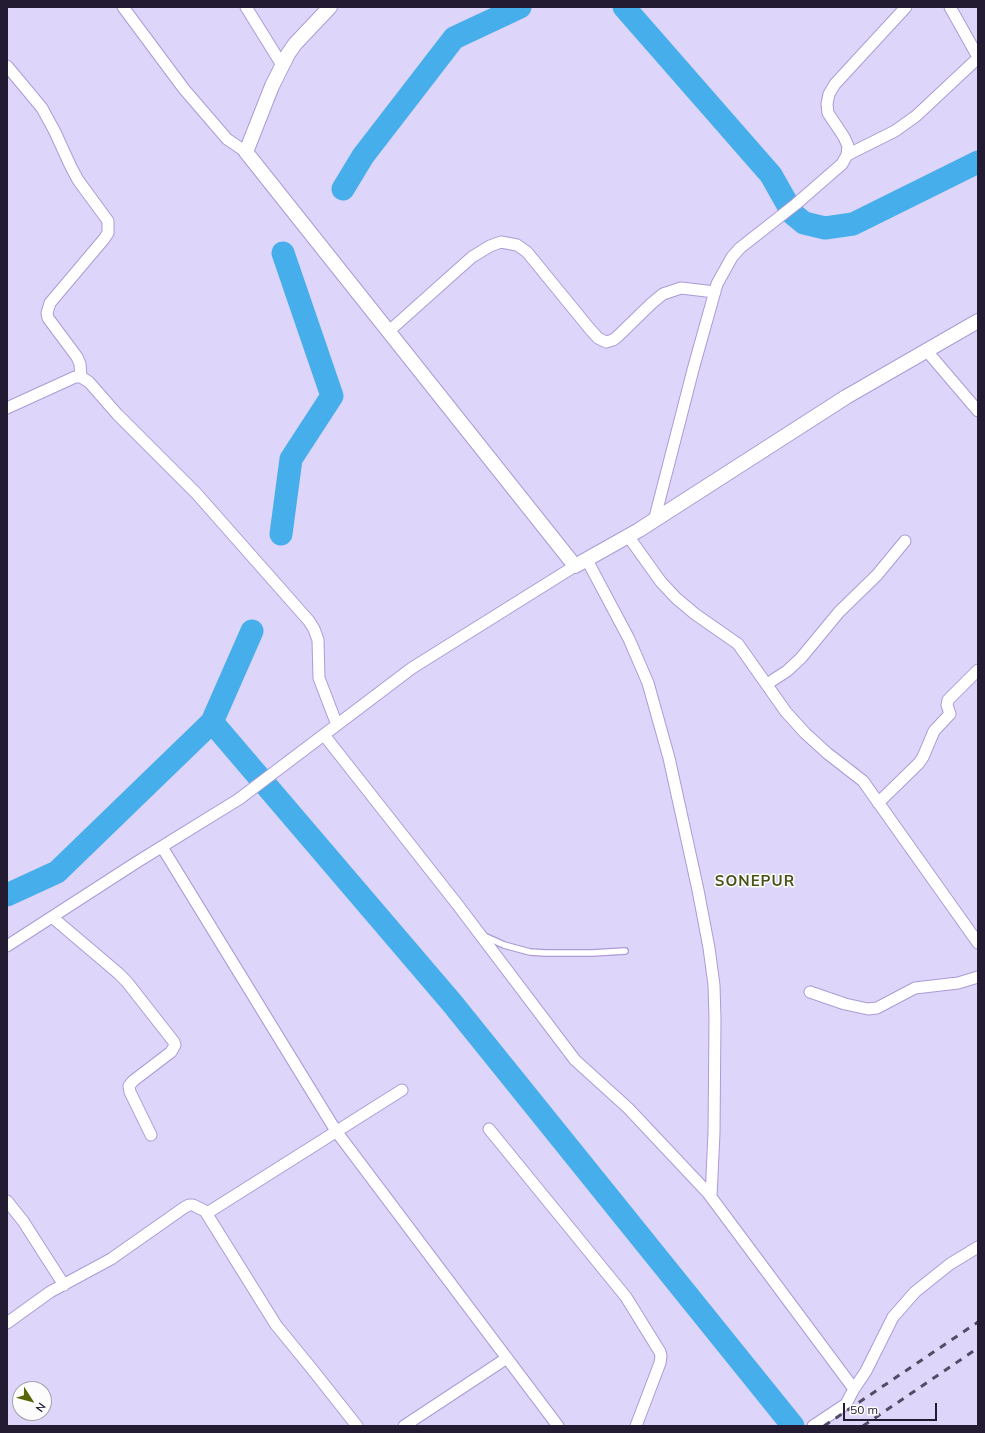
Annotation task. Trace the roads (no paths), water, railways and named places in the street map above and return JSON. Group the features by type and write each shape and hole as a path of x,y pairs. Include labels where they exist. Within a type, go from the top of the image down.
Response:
{"street":[{"path":"123,7 184,89 227,138 246,152 388,332 581,563 629,639 648,683 669,758 709,948 714,985 715,1020 714,1133 711,1197"},
{"path":"246,7 282,65"},
{"path":"246,152 272,86 282,65 296,44 330,7"},
{"path":"654,521 694,366 718,284 732,258 740,248 796,204 842,164 847,155 848,146 828,113 827,104 829,94 835,84 906,7"},
{"path":"847,155 895,131 916,116 978,57 950,7"},
{"path":"7,66 42,108 78,180 108,221 108,233 104,239 50,303 46,313 48,318 77,357 80,364 81,377"},
{"path":"388,332 472,257 490,246 501,242 517,245 527,252 589,328 598,338 606,342 609,342 617,337 652,302 663,294 681,288 715,292"},
{"path":"7,946 239,799 304,748 324,735 412,668 581,563 654,521 846,397 978,321"},
{"path":"926,350 978,411"},
{"path":"7,408 75,377 81,377 89,382 117,414 196,493 309,621 318,640 319,678 337,725"},
{"path":"628,536 661,582 676,598 695,614 738,644 786,712 805,733 827,753 863,781 978,943"},
{"path":"767,684 801,658 839,612 877,575 905,541"},
{"path":"878,803 923,757 934,731 950,714 947,705 948,700 978,670"},
{"path":"324,735 457,904 576,1060 628,1108 711,1197 854,1389"},
{"path":"162,847 336,1131 558,1426"},
{"path":"52,917 118,972 174,1042 175,1045 170,1052 133,1081 129,1086 130,1092 152,1135"},
{"path":"810,992 845,1004 868,1009 877,1008 915,988 958,983 978,977"},
{"path":"7,1323 50,1292 111,1258 189,1205 193,1205 208,1212 212,1210 402,1090"},
{"path":"489,1129 626,1297 660,1352 660,1363 636,1426"},
{"path":"7,1201 23,1222 64,1285"},
{"path":"204,1211 276,1325 357,1426"},
{"path":"813,1426 846,1404 866,1371 893,1317 915,1292 950,1264 978,1247"},
{"path":"404,1426 507,1358"}],"lane":[{"path":"477,932 504,945 530,952 592,953 625,951"}],"waterway":[{"path":"343,189 363,156 454,38 520,7"},
{"path":"624,7 771,175 793,214 804,223 825,228 853,224 978,162"},
{"path":"281,534 291,459 332,396 283,253"},
{"path":"7,895 57,872 212,722 252,631"},
{"path":"212,722 452,1003 793,1426"}],"railway":[{"path":"824,1426 978,1322"},
{"path":"863,1426 978,1348"}],"district":[{"name":"SONEPUR","path":"755,881"}]}
